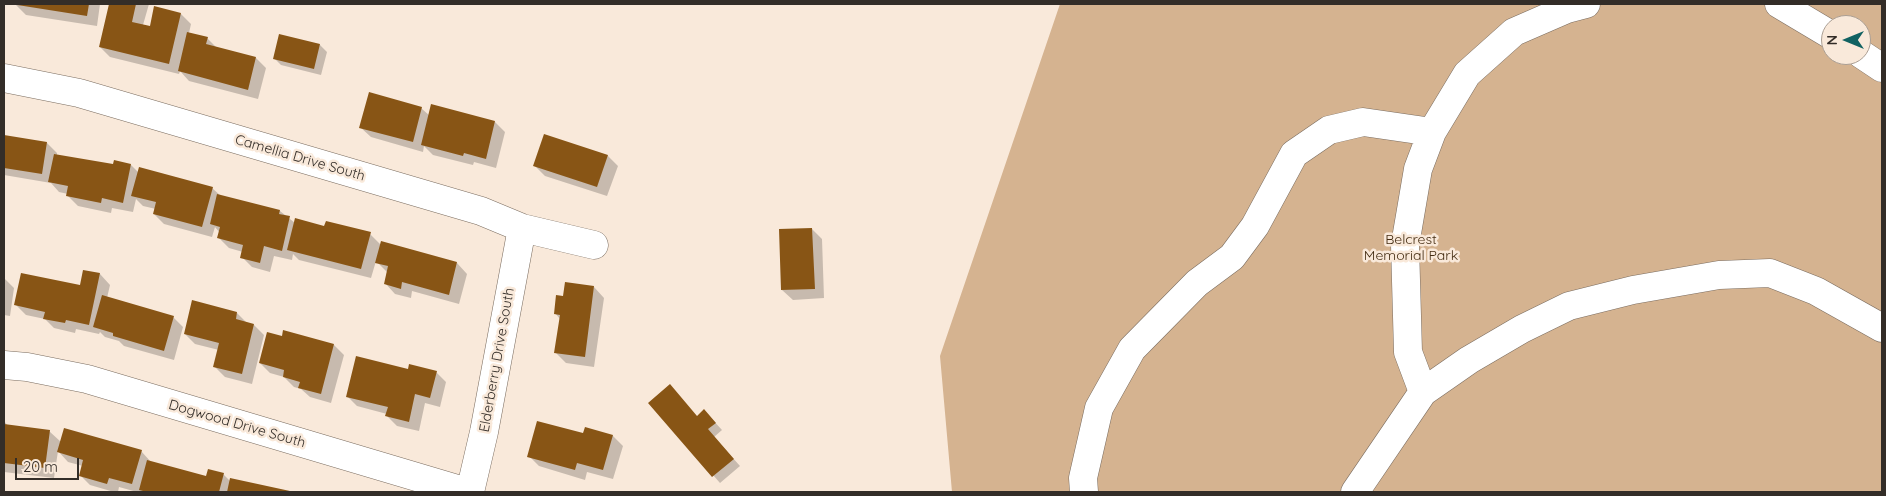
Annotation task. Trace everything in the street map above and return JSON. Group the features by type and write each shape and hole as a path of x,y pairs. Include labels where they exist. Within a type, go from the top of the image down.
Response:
{"street":[{"path":"1423,392 1408,352 1405,246 1418,169 1432,132 1467,74 1514,32 1566,9 1586,4"},
{"path":"1779,4 1821,29"},
{"path":"1871,61 1882,68"},
{"name":"Camellia Drive South","path":"4,78 78,93 481,211 522,228 594,246"},
{"path":"1084,492 1083,478 1099,408 1132,349 1197,283 1232,257 1255,226 1294,154 1329,130 1363,122 1432,132"},
{"name":"Elderberry Drive South","path":"469,492 484,432 522,228"},
{"path":"1355,492 1423,392 1476,355 1522,329 1569,306 1634,290 1719,275 1770,272 1816,291 1882,328"},
{"name":"Dogwood Drive South","path":"4,365 87,380 469,492"}],"green space":[{"name":"Belcrest Memorial Park","path":"1060,4 1882,4 1882,492 952,492 940,356"}],"building":[{"path":"11,4 89,4 87,16"},
{"path":"109,4 136,4 132,22 150,26 154,6 181,13 169,64 99,47"},
{"path":"187,32 208,37 206,44 256,57 248,90 178,71"},
{"path":"279,34 320,44 314,69 273,59"},
{"path":"369,92 422,107 413,142 359,128"},
{"path":"431,104 495,121 486,159 464,153 463,156 421,145"},
{"path":"544,134 608,155 597,187 533,166"},
{"path":"4,135 47,142 42,174 4,168"},
{"path":"54,154 113,164 114,160 131,164 123,203 102,198 101,203 66,196 68,186 48,182"},
{"path":"139,167 213,187 202,227 153,214 156,202 131,196"},
{"path":"217,194 280,210 279,214 290,216 282,251 264,246 260,263 240,258 243,245 217,238 220,227 210,224"},
{"path":"295,218 324,226 326,221 371,232 361,269 287,250"},
{"path":"812,228 815,289 781,290 779,229"},
{"path":"381,241 457,262 449,295 402,282 401,289 384,284 388,266 375,263"},
{"path":"83,270 100,273 89,325 66,320 65,323 43,319 45,312 14,305 21,273 80,285"},
{"path":"565,282 594,286 585,357 554,353 560,315 554,314 556,295 563,296"},
{"path":"102,295 174,316 164,351 113,336 113,333 93,327"},
{"path":"192,300 237,312 236,319 254,324 242,374 213,367 219,343 184,334"},
{"path":"283,330 334,344 321,394 298,388 300,382 283,377 284,370 259,363 267,332 282,336"},
{"path":"356,356 408,369 409,364 437,371 430,398 415,394 409,422 385,416 388,407 346,397"},
{"path":"670,384 697,416 704,409 716,423 708,429 734,459 712,477 648,403"},
{"path":"537,421 583,433 585,427 613,435 603,470 577,463 575,470 527,457"},
{"path":"4,424 50,430 45,468 4,463"},
{"path":"64,428 142,450 132,484 109,478 107,484 79,476 83,460 57,452"},
{"path":"147,460 206,476 208,469 224,473 219,492 147,492 139,490"},
{"path":"230,478 290,491 290,492 227,492"}]}
